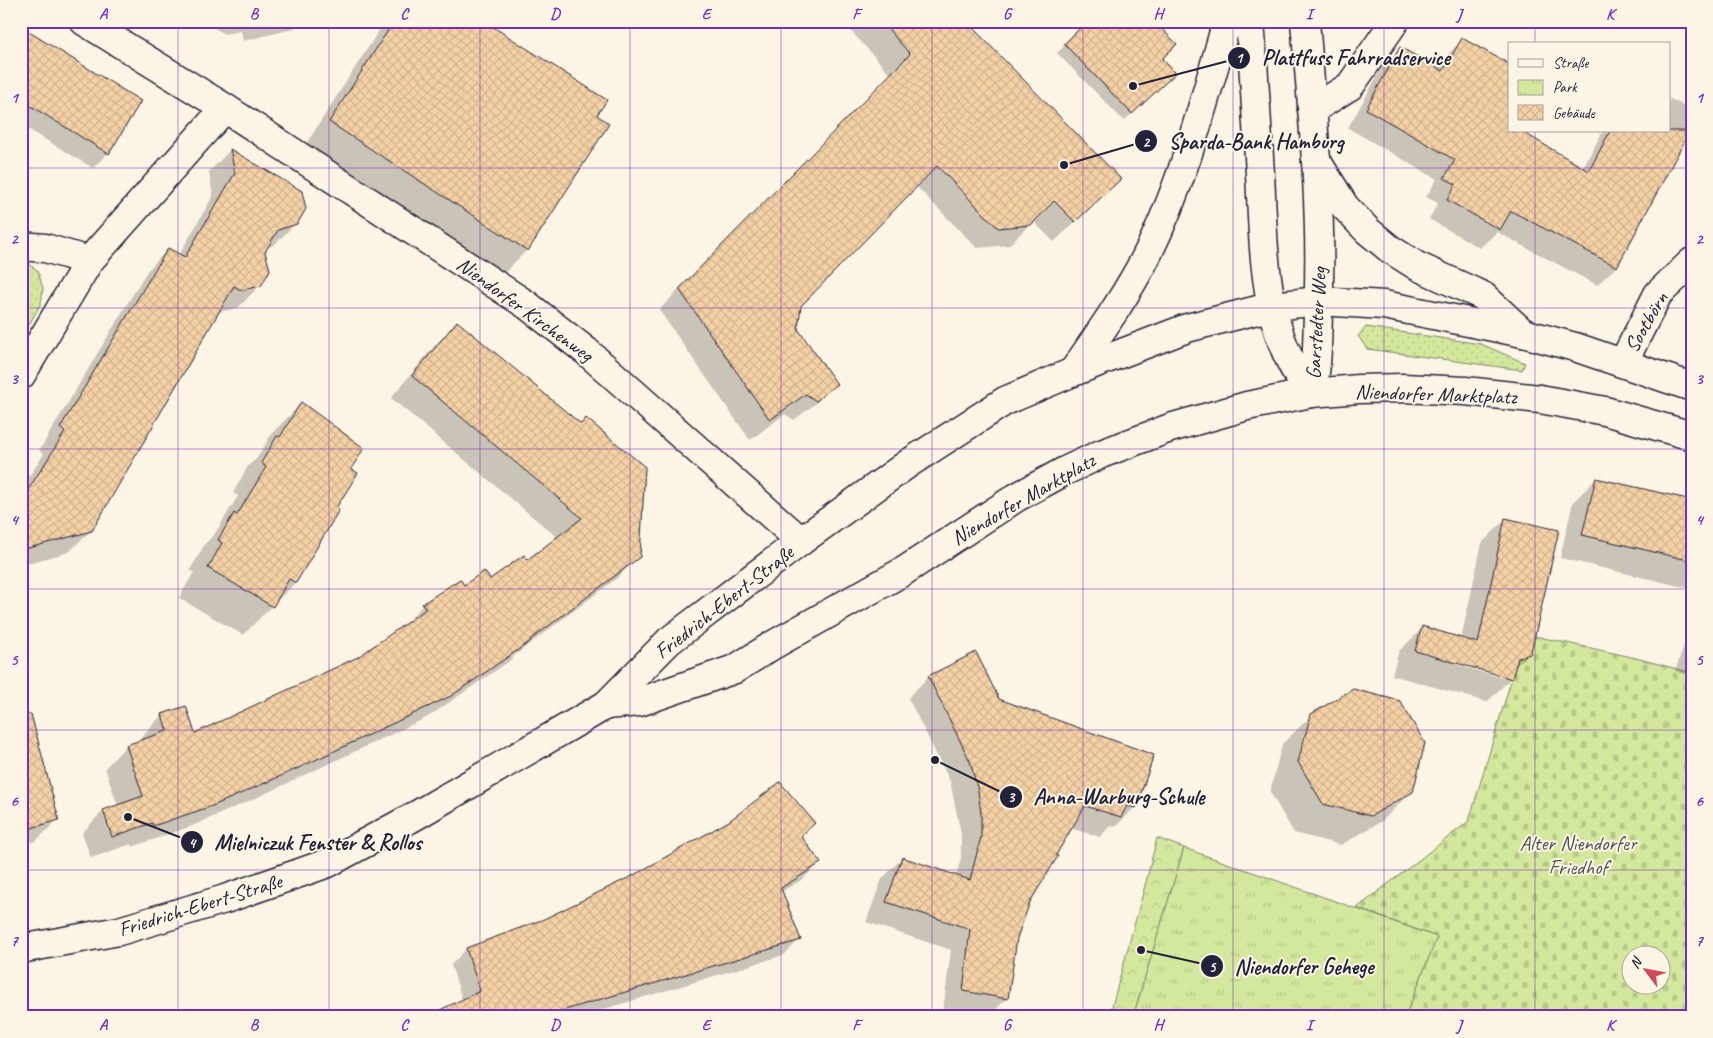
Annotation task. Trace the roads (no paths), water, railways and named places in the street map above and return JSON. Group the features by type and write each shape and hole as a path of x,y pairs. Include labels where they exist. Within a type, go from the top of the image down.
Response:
{"main road":[{"name":"Niendorfer Kirchenweg","path":"84,21 224,108 527,305 586,351 800,541"},
{"path":"1072,372 1111,318 1145,260 1169,206 1192,142 1226,21"},
{"name":"Garstedter Weg","path":"1250,21 1265,258 1277,330 1289,360 1311,393"},
{"name":"Garstedter Weg","path":"1305,21 1316,159 1319,260 1319,301 1315,369 1311,393"},
{"path":"1312,110 1350,86 1395,21"},
{"path":"21,375 89,260 224,108"},
{"path":"1316,159 1345,206 1368,231 1390,249 1417,266 1483,296 1523,333"},
{"path":"21,246 45,248 89,260"},
{"name":"Sootbörn","path":"1623,363 1658,294 1692,262"},
{"path":"800,541 909,463 1005,401 1072,372 1187,328 1273,306 1319,301 1384,305 1523,333 1575,347 1692,387"},
{"name":"Niendorfer Marktplatz","path":"735,670 773,645 904,571 1017,497 1065,471 1101,454 1178,425 1247,406 1311,393 1403,388 1511,395 1605,412 1692,436"},
{"name":"Friedrich-Ebert-Straße","path":"21,950 118,931 225,899 328,863 416,816 606,705 668,641 800,541"},
{"name":"Friedrich-Ebert-Straße","path":"606,705 639,702 735,670"}],"place":[{"name":"Plattfuss Fahrradservice","path":"1133,86"},
{"name":"Sparda-Bank Hamburg","path":"1064,165"},
{"name":"Anna-Warburg-Schule","path":"935,760"},
{"name":"Mielniczuk Fenster & Rollos","path":"128,817"},
{"name":"Niendorfer Gehege","path":"1141,950"}],"park label":[{"name":"Alter Niendorfer Friedhof","path":"1578,855"}]}
